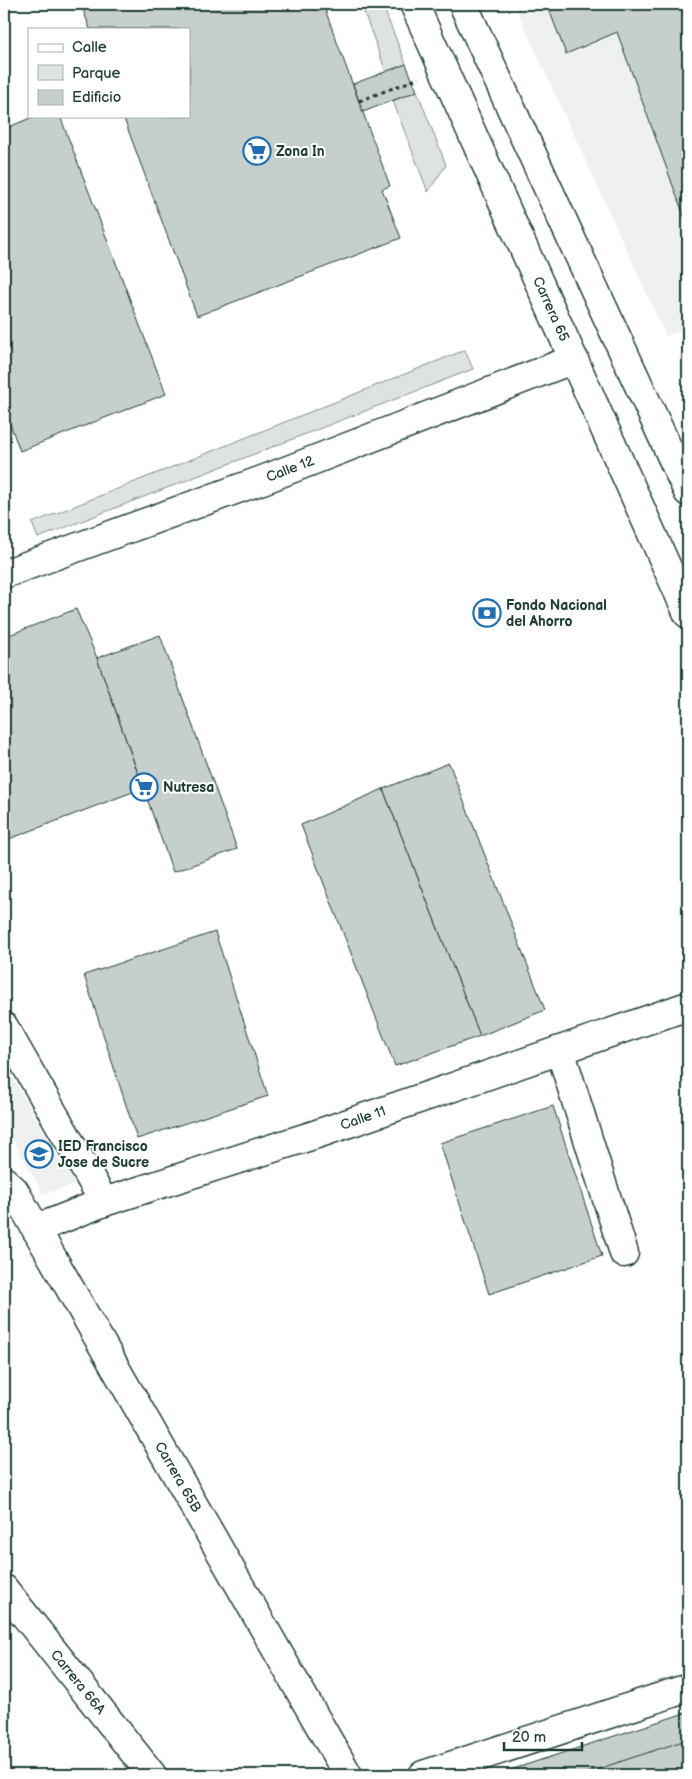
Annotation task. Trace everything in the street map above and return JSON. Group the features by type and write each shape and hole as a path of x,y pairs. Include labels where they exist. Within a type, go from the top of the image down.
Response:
{"street":[{"name":"Carrera 65","path":"414,4 688,614"},
{"path":"463,4 688,492"},
{"name":"Calle 12","path":"4,574 264,479 574,359"},
{"name":"Calle 11","path":"36,1228 104,1202 317,1134 688,1006"},
{"path":"4,1027 104,1202"},
{"path":"560,1050 624,1253"},
{"name":"Carrera 65B","path":"4,1181 14,1190 348,1775"},
{"name":"Carrera 66A","path":"4,1589 152,1775"},
{"path":"436,1773 688,1688"}],"path":[{"path":"359,100 421,77"}],"shaded area":[{"path":"514,4 688,4 688,328 666,336"},
{"name":"IED Francisco Jose de Sucre","path":"4,1063 75,1185 43,1194 4,1124"}],"green space":[{"path":"361,4 382,4 406,64 386,72"},
{"path":"417,91 446,165 428,192 393,101"},
{"path":"465,350 473,369 38,538 32,523"}],"building":[{"name":"Zona In","path":"81,4 323,4 390,186 382,189 401,238 197,316 124,118 190,118 190,28 90,28"},
{"path":"547,4 688,4 688,227 617,32 566,54"},
{"path":"406,64 417,91 363,112 353,84"},
{"path":"30,118 61,118 166,394 20,451 4,408 4,129"},
{"path":"76,609 97,658 143,788 4,841 4,637"},
{"path":"160,635 237,849 173,872 97,658"},
{"path":"449,763 545,1010 480,1036 383,789"},
{"path":"383,789 480,1036 395,1066 301,825"},
{"path":"215,932 268,1096 137,1139 84,975"},
{"path":"553,1106 602,1256 489,1294 440,1143"},
{"path":"688,1712 688,1775 495,1775"},
{"path":"686,1740 688,1775 580,1775"}],"place":[{"name":"Zona In","path":"257,151"},
{"name":"Fondo Nacional del Ahorro","path":"487,613"},
{"name":"Nutresa","path":"144,787"},
{"name":"IED Francisco Jose de Sucre","path":"39,1154"}]}
